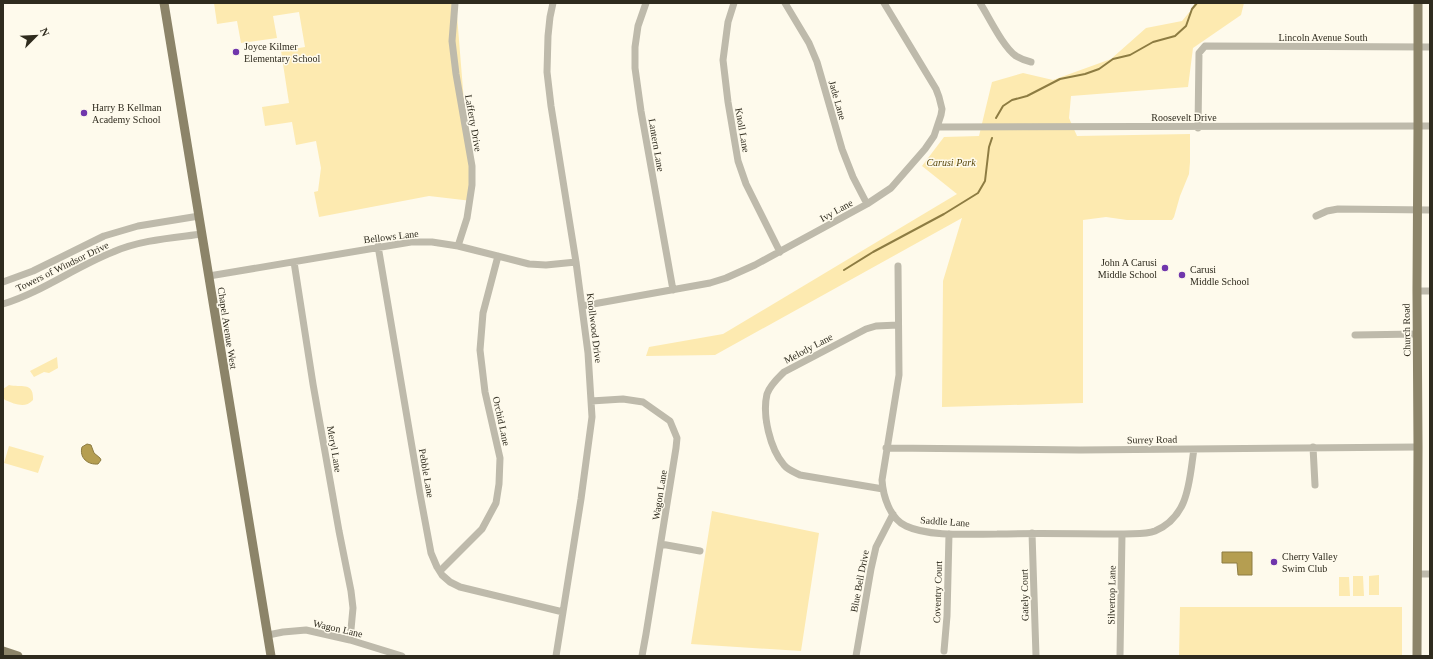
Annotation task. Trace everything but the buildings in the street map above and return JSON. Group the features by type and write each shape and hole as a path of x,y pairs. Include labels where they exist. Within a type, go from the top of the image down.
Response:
{"main road":[{"name":"Chapel Avenue West","path":"164,3 255,567 271,656"},
{"name":"Church Road","path":"1416,656 1418,447 1418,3"},
{"path":"3,651 18,656"}],"street":[{"name":"Lafferty Drive","path":"455,3 452,41 456,74 472,166 472,185 467,218 458,246"},
{"name":"Knollwood Drive","path":"553,3 549,23 547,72 550,106 582,306 589,361 592,417 581,499 556,656"},
{"name":"Lantern Lane","path":"646,3 638,26 635,47 635,68 641,111 673,290"},
{"name":"Knoll Lane","path":"734,3 728,22 723,60 728,102 737,154 746,184 780,252"},
{"name":"Jade Lane","path":"785,3 809,43 817,62 842,149 853,177 867,204"},
{"name":"Ivy Lane","path":"582,306 710,283 726,278 780,252 867,204 891,188 925,149 934,136 938,127 942,109 936,89 884,3"},
{"path":"980,3 1007,47 1015,55 1023,60 1031,62"},
{"name":"Lincoln Avenue South","path":"1198,128 1199,53 1206,46 1430,47"},
{"name":"Roosevelt Drive","path":"938,127 1198,128 1430,126"},
{"path":"1316,216 1327,211 1338,209 1430,210"},
{"name":"Towers of Windsor Drive","path":"3,282 33,271 104,236 138,226 199,216"},
{"name":"Towers of Windsor Drive","path":"3,304 36,292 114,251 158,240 202,234"},
{"name":"Bellows Lane","path":"209,276 378,246 411,242 432,242 458,246 479,250 529,264 546,265 576,262"},
{"name":"Pebble Lane","path":"378,246 422,509 431,553 440,572 450,582 460,587 562,612"},
{"name":"Orchid Lane","path":"440,572 482,529 496,503 499,484 500,458 485,392 480,350 484,313 498,256"},
{"name":"Meryl Lane","path":"294,262 313,384 339,531 352,591 353,608 350,640"},
{"name":"Saddle Lane","path":"898,266 899,375 886,448 882,489 888,506 896,518 905,526 919,531 949,534 1122,534 1155,531 1176,516 1181,510 1188,488 1194,449"},
{"path":"1417,291 1430,291"},
{"name":"Melody Lane","path":"882,489 800,475 788,469 780,458 771,440 767,424 767,394 778,377 784,372 866,329 876,326 898,325"},
{"path":"1355,335 1417,334"},
{"name":"Wagon Lane","path":"591,401 623,399 643,402 670,421 676,438 676,448 642,656"},
{"path":"1313,447 1315,485"},
{"name":"Surrey Road","path":"886,448 1080,450 1418,447"},
{"name":"Blue Bell Drive","path":"856,656 876,547 893,514"},
{"name":"Gately Court","path":"1032,533 1036,656"},
{"name":"Coventry Court","path":"944,651 947,616 949,534"},
{"name":"Silvertop Lane","path":"1120,656 1122,534"},
{"path":"661,544 700,551"},
{"path":"1416,574 1430,574"},
{"name":"Wagon Lane","path":"268,636 283,632 306,630 350,640 402,656"}],"green space":[{"path":"214,3 456,3 472,201 429,196 319,217 314,192 318,191 321,168 316,141 296,145 292,122 265,126 262,107 289,103 281,51 305,47 299,12 273,16 277,38 241,43 237,21 217,24"},
{"name":"Carusi Park","path":"1197,3 1244,3 1241,15 1193,48 1188,87 1071,96 1069,118 1077,136 1190,134 1189,174 1172,220 1127,220 1106,217 1083,220 1083,403 942,407 943,281 962,218 715,355 646,356 649,347 723,334 957,194 922,166 944,137 979,136 992,82 1023,73 1053,80 1111,59 1146,28 1182,21"},
{"path":"57,357 58,368 49,373 44,372 34,377 30,371"},
{"path":"9,385 26,386 33,394 33,400 30,403 23,405 5,400 3,398 3,389"},
{"path":"9,446 44,456 38,473 4,463"},
{"path":"712,511 819,533 801,651 691,644"},
{"path":"1379,575 1379,595 1369,595 1369,576"},
{"path":"1353,576 1363,576 1364,596 1353,596"},
{"path":"1339,577 1349,577 1350,596 1339,596"},
{"path":"1180,607 1402,607 1402,656 1179,656"}],"shaded area":[{"path":"87,444 91,445 94,453 100,458 101,460 98,464 88,462 83,457 81,451 82,447"},
{"path":"1222,552 1252,552 1252,575 1238,575 1237,563 1222,563"}],"waterway":[{"path":"996,118 1003,106 1012,100 1027,96 1060,79 1085,74 1099,69 1113,59 1130,55 1153,42 1175,36 1186,26 1192,9 1197,3"},
{"path":"844,270 873,252 944,214 978,193 985,181 989,147 992,138"}],"place":[{"name":"Joyce Kilmer Elementary School","path":"236,52"},
{"name":"Harry B Kellman Academy School","path":"84,113"},
{"name":"John A Carusi Middle School","path":"1165,268"},
{"name":"Carusi Middle School","path":"1182,275"},
{"name":"Cherry Valley Swim Club","path":"1274,562"}]}
